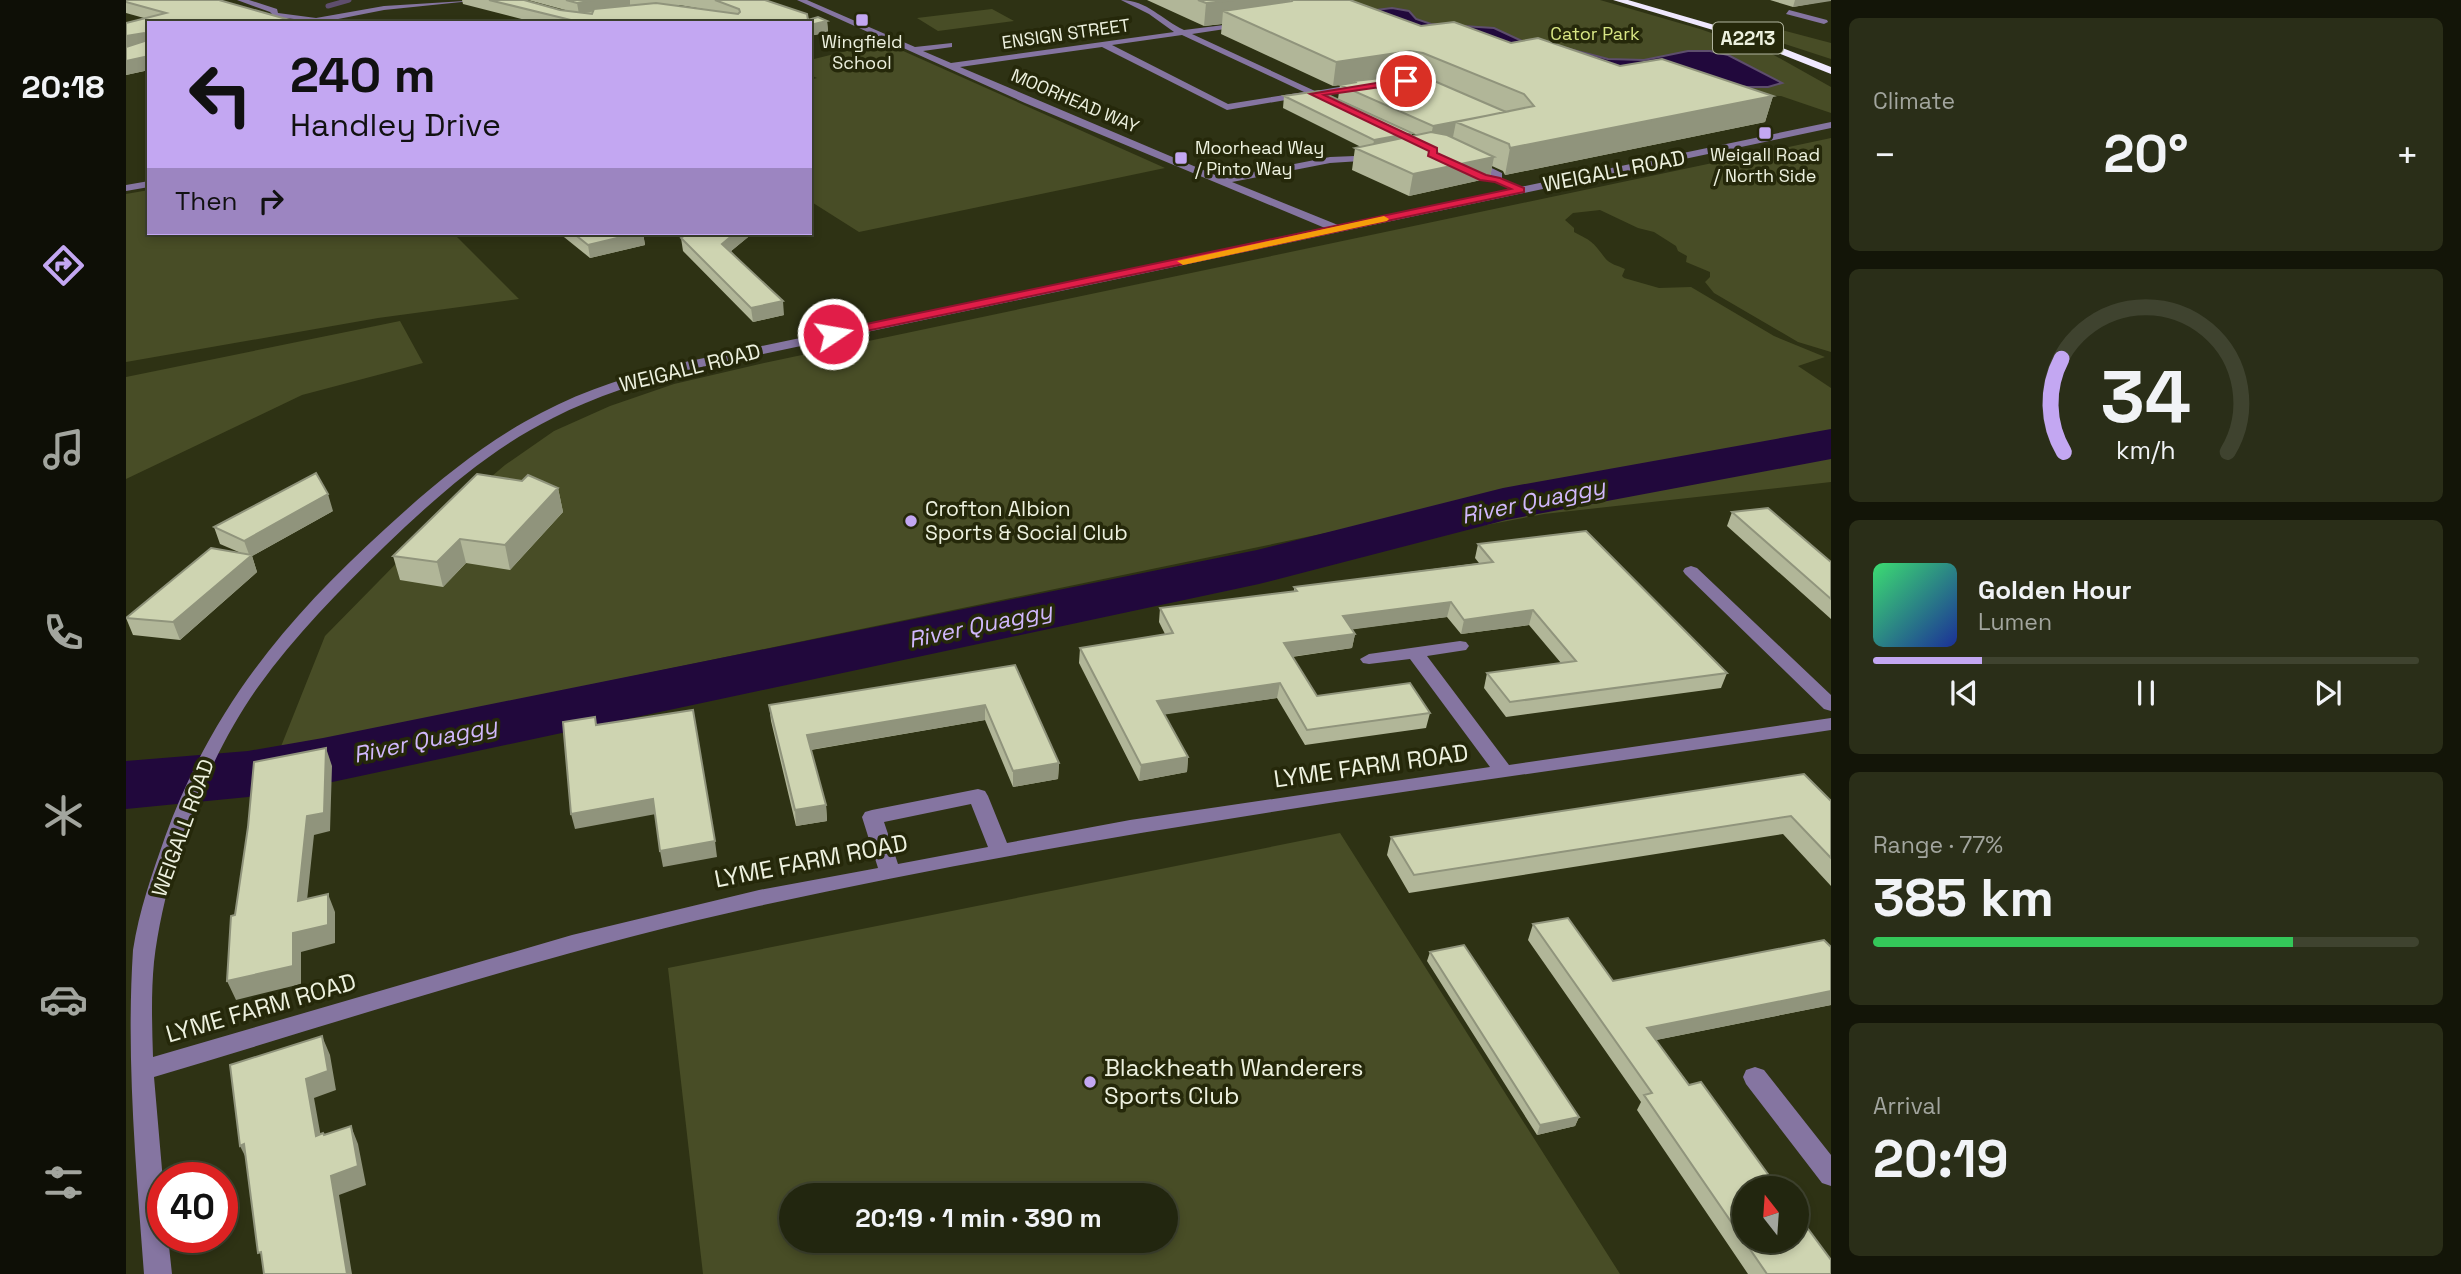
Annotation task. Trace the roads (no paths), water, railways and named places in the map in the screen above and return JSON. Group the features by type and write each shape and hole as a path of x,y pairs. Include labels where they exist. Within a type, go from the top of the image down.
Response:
{"highway":[{"name":"A2213","path":"1618,0 1669,13 1788,52 1831,71"},
{"name":"A2213","path":"1638,0 1669,13"}],"street":[{"path":"241,0 268,8 274,11 275,15"},
{"path":"318,20 477,0"},
{"name":"MOORHEAD WAY","path":"801,0 1337,229"},
{"path":"1125,0 1185,33 1327,100"},
{"path":"1789,12 1824,22"},
{"path":"1805,17 1831,12"},
{"path":"265,21 275,15 321,21"},
{"name":"ENSIGN STREET","path":"951,66 1250,24"},
{"path":"1103,44 1227,107 1378,84"},
{"path":"914,50 950,45"},
{"name":"WEIGALL ROAD","path":"158,1274 142,1070 141,982 150,922 165,865 192,791 236,707 276,653 349,571 450,478 478,456 530,424 576,401 630,381 685,366 1831,125"},
{"path":"1457,156 1498,175 1497,180"},
{"path":"1221,181 1338,159 1378,157"},
{"path":"1463,168 1483,178 1497,180 1521,190"},
{"path":"126,188 147,184"},
{"path":"1690,571 1831,705"},
{"path":"1369,659 1460,646"},
{"name":"LYME FARM ROAD","path":"1415,653 1505,773"},
{"name":"LYME FARM ROAD","path":"142,1070 670,918 890,872 1000,850 1205,816 1831,724"},
{"path":"890,872 872,817 978,796 1000,850"},
{"path":"1755,1077 1831,1175"}],"waterway":[{"path":"328,6 349,0"},
{"name":"River Quaggy","path":"126,785 248,774 323,761 1259,567 1503,504 1831,444"}],"place":[{"name":"Wingfield School","path":"862,20"},
{"name":"Weigall Road / North Side","path":"1765,133"},
{"name":"Moorhead Way / Pinto Way","path":"1181,158"},
{"name":"Crofton Albion Sports & Social Club","path":"911,521"},
{"name":"Blackheath Wanderers Sports Club","path":"1090,1082"}],"park label":[{"name":"Cator Park","path":"1595,34"}]}
